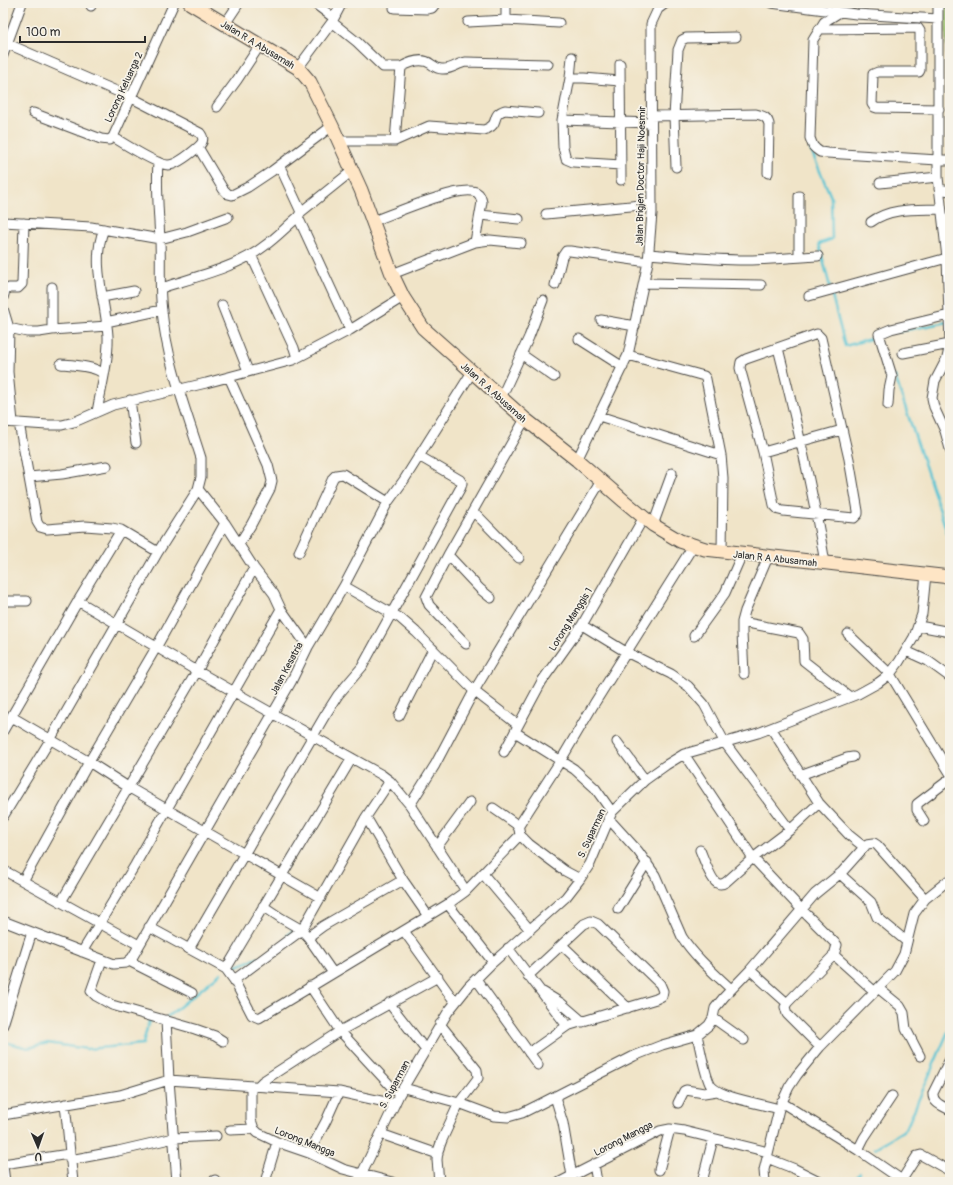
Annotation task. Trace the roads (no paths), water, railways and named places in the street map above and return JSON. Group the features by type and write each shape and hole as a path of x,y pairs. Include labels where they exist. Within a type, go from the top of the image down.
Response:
{"street":[{"path":"3,55 22,3"},
{"name":"Lorong Keluarga 2","path":"113,137 174,3"},
{"name":"Jalan R A Abusamah","path":"190,3 298,68 310,82 352,171 373,221 392,274 403,297 423,328 525,419 577,460 648,521 665,533 693,546 722,552 950,577"},
{"path":"225,24 239,3"},
{"path":"314,3 383,68 401,67 415,60 427,61 440,70 466,62 548,64"},
{"path":"298,68 333,20 342,3"},
{"path":"394,8 427,9 432,8 436,3"},
{"path":"506,3 506,20"},
{"name":"Jalan Brigjen Doctor Haji Noesmir","path":"577,460 628,355 649,258 652,204 651,24 658,9 666,3"},
{"path":"771,3 840,12 938,19"},
{"path":"938,3 938,177 947,258 950,344 949,361 935,381 932,398 934,407 948,428 950,449"},
{"path":"840,12 824,22 814,37 810,138 813,146 820,152 827,153 950,160"},
{"path":"468,22 506,20 559,23"},
{"path":"819,29 918,28 920,31 919,72 878,72 873,74 872,104 877,108 939,109"},
{"path":"676,167 674,116 678,50 682,40 686,38 736,37"},
{"path":"8,44 130,97 200,133 203,137 203,141 198,148 179,161 168,165 158,162 113,137 108,140 101,139 33,113"},
{"path":"217,107 260,45"},
{"path":"572,57 570,78 562,120 563,147 566,159 573,162 621,165"},
{"path":"620,64 621,180"},
{"path":"395,141 401,67"},
{"path":"570,78 620,81"},
{"path":"338,141 395,141 429,126 484,130 492,127 496,115 505,110 538,113"},
{"path":"562,120 620,122 674,116 756,114 767,118 769,124 768,173"},
{"path":"198,148 223,189 228,194 232,195 248,187 279,166 332,126"},
{"path":"3,818 50,740 158,552 198,488 202,477 201,458 178,390 162,310 157,187 158,162"},
{"path":"279,166 350,330"},
{"path":"161,288 235,263 251,255 264,247 299,214 352,171"},
{"path":"880,183 938,177"},
{"path":"939,189 950,191"},
{"path":"373,221 448,194 470,191 478,193 481,197 480,215 475,242"},
{"path":"799,196 799,257"},
{"path":"546,214 652,204"},
{"path":"872,222 882,215 896,212 941,209"},
{"path":"480,215 518,219"},
{"path":"3,222 50,223 104,229 160,239 187,232 228,217"},
{"path":"3,298 5,291 9,288 18,288 22,284 24,223"},
{"path":"97,412 108,347 107,324 102,297 99,252 104,229"},
{"path":"392,274 475,242 490,240 521,243"},
{"path":"555,284 562,257 566,251 649,258 722,260 818,256"},
{"path":"251,255 294,348 297,358"},
{"path":"809,296 947,258"},
{"path":"644,283 761,285"},
{"path":"52,287 52,330"},
{"path":"102,297 134,291"},
{"path":"3,422 62,425 74,422 113,404 230,377 297,358 350,330 403,297"},
{"path":"501,398 529,337 543,300"},
{"path":"222,305 248,371"},
{"path":"3,308 6,327 8,372 16,423 29,477 37,522 40,528 47,529 99,526 121,530 158,552"},
{"path":"6,327 27,332 39,332 107,324 162,310"},
{"path":"601,320 635,326"},
{"path":"888,405 892,376 879,336 881,332 891,329 949,320"},
{"path":"817,334 820,335 849,459 858,514 854,518 783,511 776,508 773,502 763,452 740,365 741,362 746,359 778,348 817,334"},
{"path":"579,339 623,367"},
{"path":"903,353 950,344"},
{"path":"778,348 817,514 825,563"},
{"path":"521,354 554,377"},
{"path":"628,355 704,376 706,379 721,455 723,478 722,552"},
{"path":"61,364 92,368 101,371 103,374"},
{"name":"Jalan Kesatria","path":"129,961 273,714 308,647 344,586 388,502 472,372"},
{"path":"230,377 268,465 272,481 270,489 239,544"},
{"path":"130,400 136,443"},
{"path":"599,416 721,455"},
{"path":"466,644 429,606 426,600 427,594 525,419"},
{"path":"763,452 842,430"},
{"path":"189,949 338,695 362,667 462,485 460,480 419,456"},
{"path":"29,477 62,474 107,466"},
{"name":"Lorong Manggis 1","path":"504,752 542,681 582,625 648,521 672,473"},
{"path":"298,552 333,478 336,475 343,474 388,502"},
{"path":"410,805 435,765 474,691 602,481"},
{"path":"198,488 225,523 254,568 274,594 281,609 308,647"},
{"path":"473,511 519,558"},
{"path":"23,881 89,762 157,646 225,523"},
{"path":"3,731 121,530"},
{"path":"149,928 226,969 234,980 252,1015 257,1018 262,1017 310,986 404,931 466,891 483,874 519,831 594,704 693,546"},
{"path":"694,636 725,593 742,554"},
{"path":"448,555 480,589 491,598"},
{"path":"744,674 742,622 745,611 768,557"},
{"path":"61,902 196,671 254,568"},
{"name":"S. Suparman","path":"360,1178 399,1095 440,1024 456,1002 476,979 508,948 566,897 590,864 610,815 645,780 684,754 771,728 850,697 878,683 890,674 906,650 919,626 922,614 926,574"},
{"path":"344,586 400,618 474,691 517,729 584,777 595,788 610,815 647,862 655,875 687,945 731,989"},
{"path":"3,601 27,601"},
{"path":"78,601 157,646 196,671 352,758 390,781 410,805 466,891"},
{"path":"82,952 167,810 281,609"},
{"path":"742,622 799,633 803,639 804,661 850,697"},
{"path":"582,625 626,652 671,674 688,686 704,704 726,742 790,830"},
{"path":"919,626 950,632"},
{"path":"848,634 890,674 949,768"},
{"path":"399,716 433,649"},
{"path":"906,650 928,661 950,677"},
{"path":"12,717 167,810 321,898"},
{"path":"771,728 819,803 848,835 864,847"},
{"path":"616,742 645,780"},
{"path":"684,754 753,858 802,910 836,943 838,947 834,955 787,1003 785,1009 787,1014 820,1047"},
{"path":"226,969 352,758"},
{"path":"800,775 847,758 854,758"},
{"path":"924,821 916,810 918,804 950,779"},
{"path":"305,933 321,898 366,817 390,781"},
{"path":"437,847 470,802"},
{"path":"700,850 714,881 719,884 726,882 753,858 790,830 819,803"},
{"path":"492,808 519,831 543,855 580,879"},
{"path":"366,817 403,880 428,916"},
{"path":"3,1115 120,1094 169,1080 399,1095 459,1104 494,1116 508,1117 522,1113 634,1056 697,1035 706,1029 713,1018 717,1005 731,989 750,970 815,894 840,874 864,847 870,843 877,845 925,899"},
{"path":"618,909 647,862"},
{"path":"3,870 139,945"},
{"path":"483,874 530,930"},
{"path":"840,874 871,902 877,918 906,941"},
{"path":"765,1182 764,1170 780,1105 797,1075 820,1047 895,972 904,954 906,941 914,914 925,899 950,879"},
{"path":"234,980 305,933 323,926 403,880"},
{"path":"264,906 305,933 333,973"},
{"path":"450,907 493,962"},
{"path":"3,921 114,964 122,964 129,961 192,993"},
{"path":"528,976 584,924 591,921 594,922 662,986 663,994 660,998 567,1026 529,1053"},
{"path":"404,931 456,1002"},
{"path":"3,1025 6,1007 32,932"},
{"path":"562,945 628,1008"},
{"path":"508,948 567,1026"},
{"path":"834,955 876,990 900,1006 906,1029 920,1056"},
{"path":"102,960 91,991 96,996 112,1005 166,1020 215,1036 223,1041"},
{"path":"750,970 787,1003"},
{"path":"255,1086 340,1031 438,977"},
{"path":"476,979 538,1065"},
{"path":"310,986 340,1031 399,1095"},
{"path":"537,988 561,1003 583,1022"},
{"path":"389,1003 425,1050"},
{"path":"713,1018 744,1040"},
{"path":"166,1020 177,1182"},
{"path":"439,1182 437,1170 438,1154 442,1140 459,1104 479,1075 477,1070 440,1024"},
{"path":"697,1035 707,1076 711,1085 717,1091 724,1094 780,1105 858,1150 899,1178 903,1178 914,1160 919,1155 949,1167"},
{"path":"949,1061 933,1093 933,1096 935,1101 950,1110"},
{"path":"230,1130 254,1129 251,1120 255,1086"},
{"path":"678,1103 686,1090 704,1093 717,1091"},
{"path":"309,1153 339,1092"},
{"path":"858,1150 864,1138 892,1096"},
{"path":"555,1097 563,1123 572,1176"},
{"path":"65,1104 73,1182"},
{"name":"Lorong Mangga","path":"254,1129 277,1142 309,1153 360,1178 392,1182"},
{"path":"659,1170 670,1129"},
{"name":"Lorong Mangga","path":"560,1182 654,1134 670,1129 676,1129 767,1155 821,1182"},
{"path":"381,1134 438,1154"},
{"path":"5,1182 3,1168 174,1138 216,1136"},
{"path":"702,1182 713,1139"},
{"path":"265,1182 277,1142"},
{"path":"594,1164 597,1182"}],"waterway":[{"path":"828,9 829,3"},
{"path":"810,148 831,197 832,239 819,244 830,287"},
{"path":"831,292 845,346 877,337"},
{"path":"896,332 948,322"},
{"path":"895,376 950,541"},
{"path":"287,936 295,928"},
{"path":"234,967 258,958"},
{"path":"167,1017 221,973"},
{"path":"9,1043 28,1048 48,1043 87,1049 143,1044 149,1020 152,1020"},
{"path":"875,1148 906,1129 950,1027"},
{"path":"854,1182 860,1173"}]}
